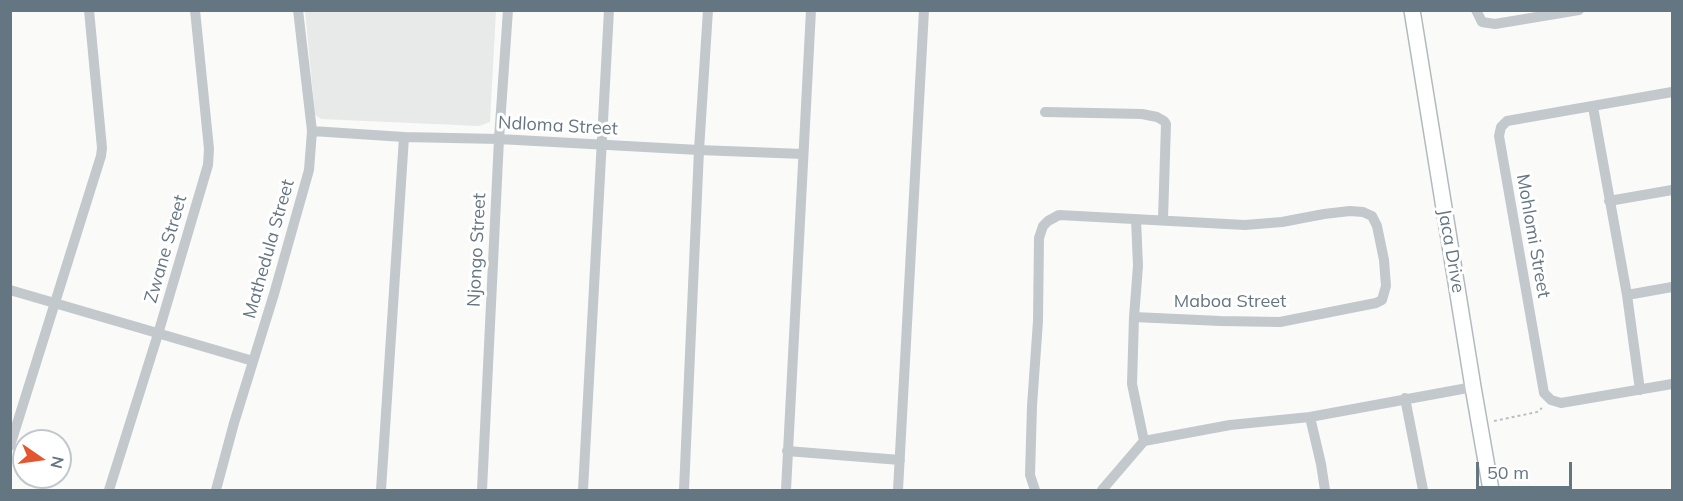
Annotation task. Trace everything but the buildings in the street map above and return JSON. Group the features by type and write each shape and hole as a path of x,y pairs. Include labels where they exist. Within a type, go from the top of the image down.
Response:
{"street":[{"path":"10,446 101,156 89,10"},
{"name":"Zwane Street","path":"109,490 208,165 209,149 195,10"},
{"name":"Mathedula Street","path":"216,490 305,187 311,154 312,131 298,10"},
{"name":"Njongo Street","path":"482,490 499,139 508,10"},
{"path":"583,490 609,10"},
{"path":"684,490 699,150 708,10"},
{"path":"786,490 811,10"},
{"path":"898,490 924,10"},
{"name":"Jaca Drive","path":"1412,10 1491,490"},
{"path":"1476,10 1482,22 1495,24 1580,10"},
{"name":"Mohlomi Street","path":"1551,400 1544,393 1541,379 1499,136 1500,131 1507,122 1672,92"},
{"path":"1593,107 1627,294 1640,390"},
{"path":"1035,490 1030,475 1038,321 1039,238 1043,226 1059,215 1163,219 1166,124 1157,117 1142,114 1045,112"},
{"name":"Ndloma Street","path":"312,131 803,154"},
{"path":"381,490 404,137"},
{"path":"1609,201 1672,190"},
{"name":"Maboa Street","path":"1134,317 1280,322 1376,303 1382,300 1384,294 1386,286 1384,260 1377,226 1372,216 1363,212 1350,211 1282,222 1245,225 1163,219"},
{"path":"1136,219 1138,266 1132,384 1144,441"},
{"path":"1627,294 1672,287"},
{"path":"10,290 253,360"},
{"path":"1551,400 1561,403 1672,384"},
{"path":"1102,490 1144,441 1230,425 1310,417 1473,387"},
{"path":"1405,398 1423,490"},
{"path":"1310,417 1325,490"},
{"path":"787,451 900,460"}],"path":[{"path":"1479,423 1537,412 1551,400"}],"shaded area":[{"path":"305,11 496,11 490,122 479,126 321,119 315,115"}]}
